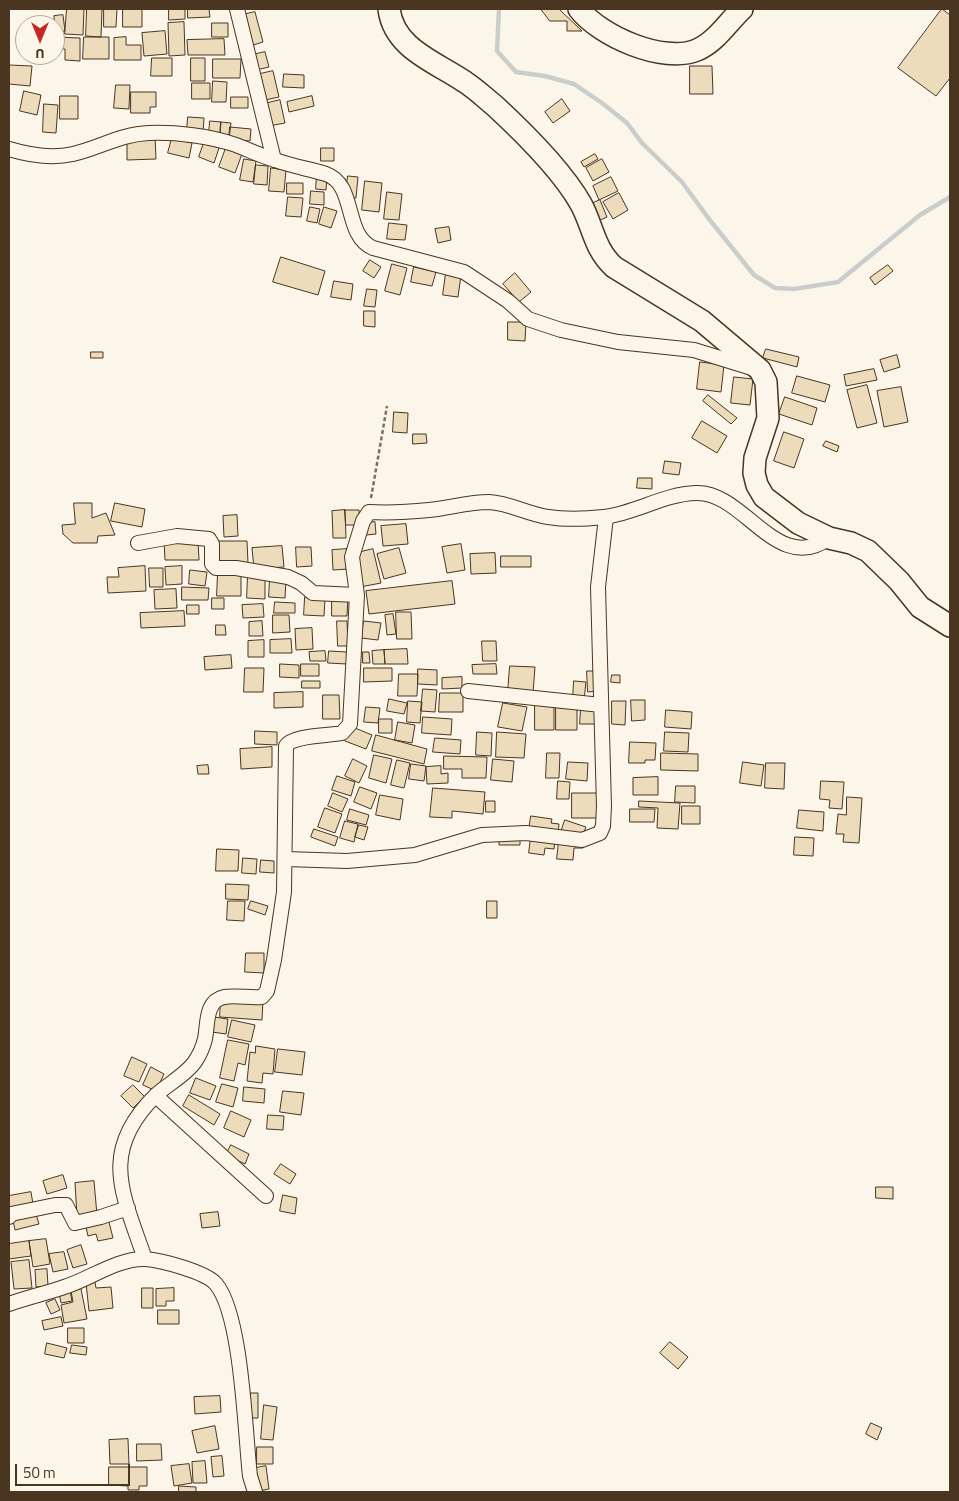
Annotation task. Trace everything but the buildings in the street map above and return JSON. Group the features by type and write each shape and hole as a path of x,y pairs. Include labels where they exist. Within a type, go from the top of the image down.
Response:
{"main road":[{"path":"389,9 390,18 398,36 425,58 466,83 497,108 566,182 581,204 598,247 605,259 614,267 702,321 760,370 766,382 768,418 755,458 754,472 757,485 764,497 798,523 829,538 852,543 868,552 899,581 920,607 950,626"},
{"path":"579,9 594,25 624,41 659,51 681,54 697,50 713,40 742,9"}],"street":[{"path":"237,9 274,160"},
{"path":"9,149 45,156 72,154 122,136 150,133 209,139 234,144 274,160 334,178 343,191 359,238 368,246 464,272 508,301 528,319 560,330 618,342 694,350 760,370"},
{"path":"145,1259 120,1181 119,1164 123,1143 139,1115 156,1096 188,1070 196,1060 204,1039 209,1010 217,999 228,997 262,997 267,992 274,960 284,892 286,859 286,746 288,742 297,739 342,733 348,727 351,709 357,595 352,556 363,521 369,512 430,510 490,502 547,517 606,517 661,500 697,493 713,496 726,502 751,522 786,545 811,548 829,538"},
{"path":"286,859 347,861 415,855 482,835 526,833 582,840 597,836 603,826 604,806 598,587 606,517"},
{"path":"138,543 177,536 209,539 212,544 212,564 216,568 274,573 301,583 312,593 357,595"},
{"path":"468,691 601,705"},
{"path":"156,1096 266,1196"},
{"path":"9,1217 11,1214 55,1205 66,1205 75,1222 101,1218 128,1208"},
{"path":"9,1304 66,1286 123,1263 145,1259 206,1276 216,1283 229,1314 240,1368 250,1476 255,1492"}],"path":[{"path":"369,512 387,406"}],"waterway":[{"path":"499,9 497,51 516,72 545,76 574,84 627,123 642,143 682,182 754,275 775,288 794,289 838,282 920,215 950,197"}]}
